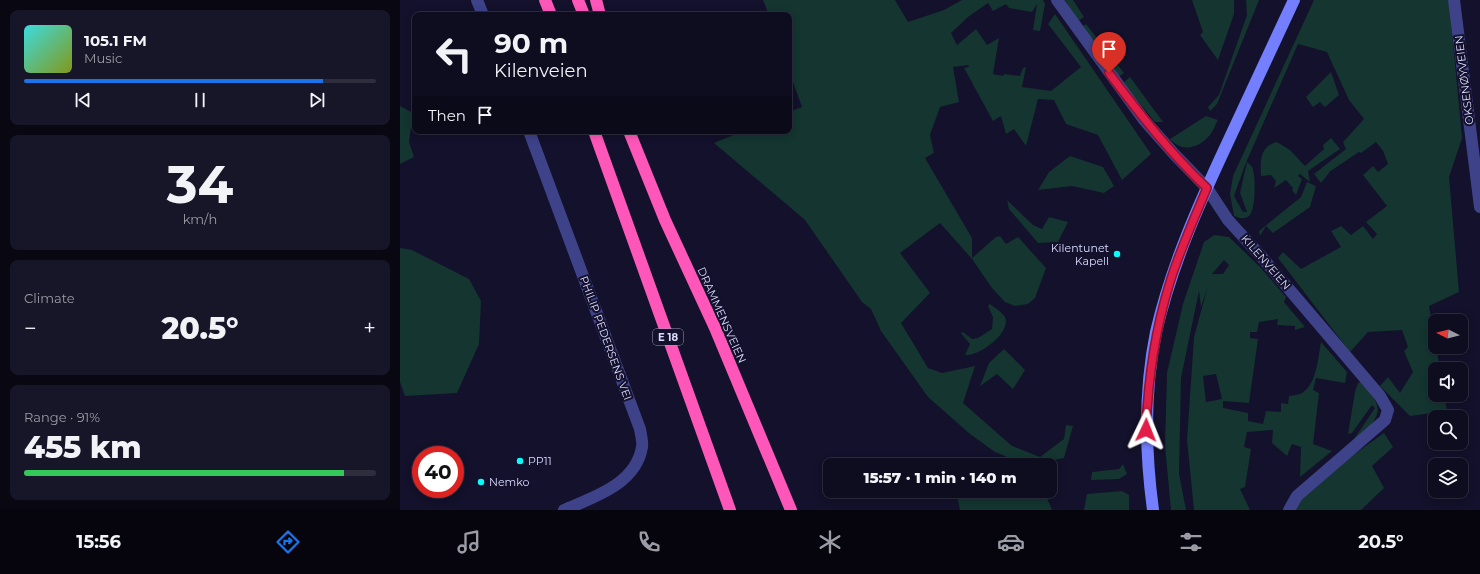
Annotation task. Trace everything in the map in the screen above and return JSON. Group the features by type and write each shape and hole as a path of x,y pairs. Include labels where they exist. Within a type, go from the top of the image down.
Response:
{"highway":[{"path":"545,0 549,12"},
{"path":"578,0 583,12"},
{"path":"596,0 599,12"},
{"name":"E 18","path":"595,134 730,510"},
{"name":"DRAMMENSVEIEN","path":"630,134 665,220 715,328 791,510"}],"street":[{"path":"477,0 482,12"},
{"name":"KILENVEIEN","path":"1057,0 1144,120 1175,156 1207,188 1228,220 1260,255 1380,396 1388,410 1385,420 1297,496 1288,510"},
{"path":"1153,510 1149,481 1146,430 1147,400 1156,333 1170,282 1180,252 1207,188 1294,0"},
{"name":"OKSENØYVEIEN","path":"1454,0 1480,207"},
{"name":"PHILIP PEDERSENS VEI","path":"530,134 640,429 642,446 638,462 622,482 603,493 564,510"}],"green space":[{"path":"763,0 895,0 908,22 944,10 962,0 1043,0 1045,4 1040,31 1033,30 1037,4 1032,12 1009,8 1006,4 993,11 988,3 968,17 951,33 957,45 976,29 987,45 999,38 993,74 1003,76 1004,74 1020,76 1023,68 1026,67 1022,87 1051,91 1081,67 1048,24 1055,14 1151,154 1122,180 1098,135 1066,124 1054,100 1038,99 1026,146 1014,129 1006,134 1001,116 993,121 964,68 969,67 968,65 953,67 959,102 940,107 930,135 934,153 925,158 972,238 972,258 996,237 1000,236 1006,244 1018,237 1046,268 1035,298 1028,304 1015,306 1005,302 992,288 972,259 940,223 900,253 930,293 901,323 928,368 942,373 975,366 963,403 1012,446 1040,457 1064,439 1066,425 1073,426 1064,458 1057,459 1057,458 1010,458 995,452 970,434 928,397 881,331 871,309 862,302 805,220 714,143 736,134 792,134 792,111 802,107 792,79 792,12 768,12"},
{"path":"1065,0 1073,0 1084,17 1078,21"},
{"path":"1192,0 1234,0 1234,14 1218,60 1200,35 1203,32"},
{"path":"1246,0 1259,0 1217,104 1210,111 1208,107 1219,95 1247,15"},
{"path":"1314,0 1449,0 1462,138 1449,177 1459,292 1429,306 1430,314 1428,314 1428,354 1437,354 1439,362 1428,362 1428,402 1445,402 1447,410 1428,410 1428,414 1410,416 1380,386 1388,377 1400,393 1413,372 1404,351 1408,347 1402,330 1368,332 1350,352 1278,258 1283,252 1301,269 1341,247 1331,231 1341,226 1351,235 1363,226 1373,239 1377,234 1366,222 1387,206 1363,175 1373,166 1378,172 1388,164 1383,151 1376,142 1361,153 1359,152 1329,172 1321,183 1314,174 1346,149 1343,142 1364,119 1349,100 1327,52 1298,44 1245,165 1234,196 1243,212 1247,212 1240,193 1247,162 1252,167 1255,192 1253,207 1249,216 1245,218 1234,216 1230,194 1233,176"},
{"path":"1086,24 1124,73 1118,77 1082,27"},
{"path":"1331,72 1339,95 1325,107 1320,102 1313,107 1306,97"},
{"path":"1130,77 1163,122 1155,122 1123,83"},
{"path":"400,106 412,112 409,142 414,157 400,164"},
{"path":"1206,116 1218,120 1210,134 1200,144 1184,147 1179,146 1170,139"},
{"path":"1331,138 1340,149 1308,171 1310,182 1300,174 1298,176 1302,179 1296,195 1292,190 1293,188 1286,180 1274,188 1276,181 1271,175 1261,176 1262,154 1271,144 1277,142 1290,150 1305,166 1324,149 1323,145"},
{"path":"1070,156 1103,167 1114,186 1104,193 1072,186 1038,190 1049,172"},
{"path":"1307,182 1316,186 1310,207 1273,233 1266,226 1260,236 1259,231 1301,197"},
{"path":"1007,200 1033,225 1042,229 1049,217 1068,222 1058,242 1038,243 1009,209"},
{"path":"1214,235 1229,237 1260,267 1286,297 1284,302 1305,327 1295,330 1295,326 1277,325 1278,319 1259,322 1257,332 1250,332 1250,338 1258,339 1249,403 1223,401 1223,408 1248,413 1248,421 1263,424 1266,411 1281,412 1281,403 1288,404 1289,396 1302,393 1311,383 1316,370 1321,342 1347,372 1345,383 1316,378 1313,390 1319,393 1313,444 1332,451 1300,477 1301,447 1292,444 1287,456 1272,443 1273,430 1247,432 1244,447 1251,449 1245,487 1240,489 1250,510 1194,510 1187,440 1194,337 1208,286 1201,307 1199,291 1181,378 1179,474 1186,510 1171,510 1165,446 1167,373 1183,304 1204,242","holes":["1224,260 1229,265 1223,274 1212,274","1216,374 1222,399 1206,402 1203,376"]},
{"path":"400,248 412,250 469,279 481,301 479,344 457,393 405,396 400,382"},
{"path":"990,304 1005,317 1006,323 1004,330 986,348 971,355 965,355 970,344 961,333 963,332 972,339 978,338 992,329 993,317 988,306"},
{"path":"1004,349 1025,370 1013,389 997,374 980,386 989,363"},
{"path":"1361,382 1376,402 1378,408 1377,414 1370,426 1350,445 1375,408 1372,405 1352,433 1348,434 1355,392 1358,383"},
{"path":"1384,433 1393,447 1372,466 1384,488 1361,510 1293,510 1300,500 1346,460"},
{"path":"1123,464 1127,474 1119,479 1091,480 1092,472 1119,469"},
{"path":"1122,491 1129,495 1129,510 1084,510 1087,494"},
{"path":"957,498 1047,498 1052,510 960,510"}],"place":[{"name":"Kilentunet Kapell","path":"1117,254"},
{"name":"PP11","path":"520,461"},
{"name":"Nemko","path":"481,482"}],"route":[{"path":"1109,73 1144,120 1175,156 1207,188 1180,252 1156,333 1147,400 1146,430"}]}
